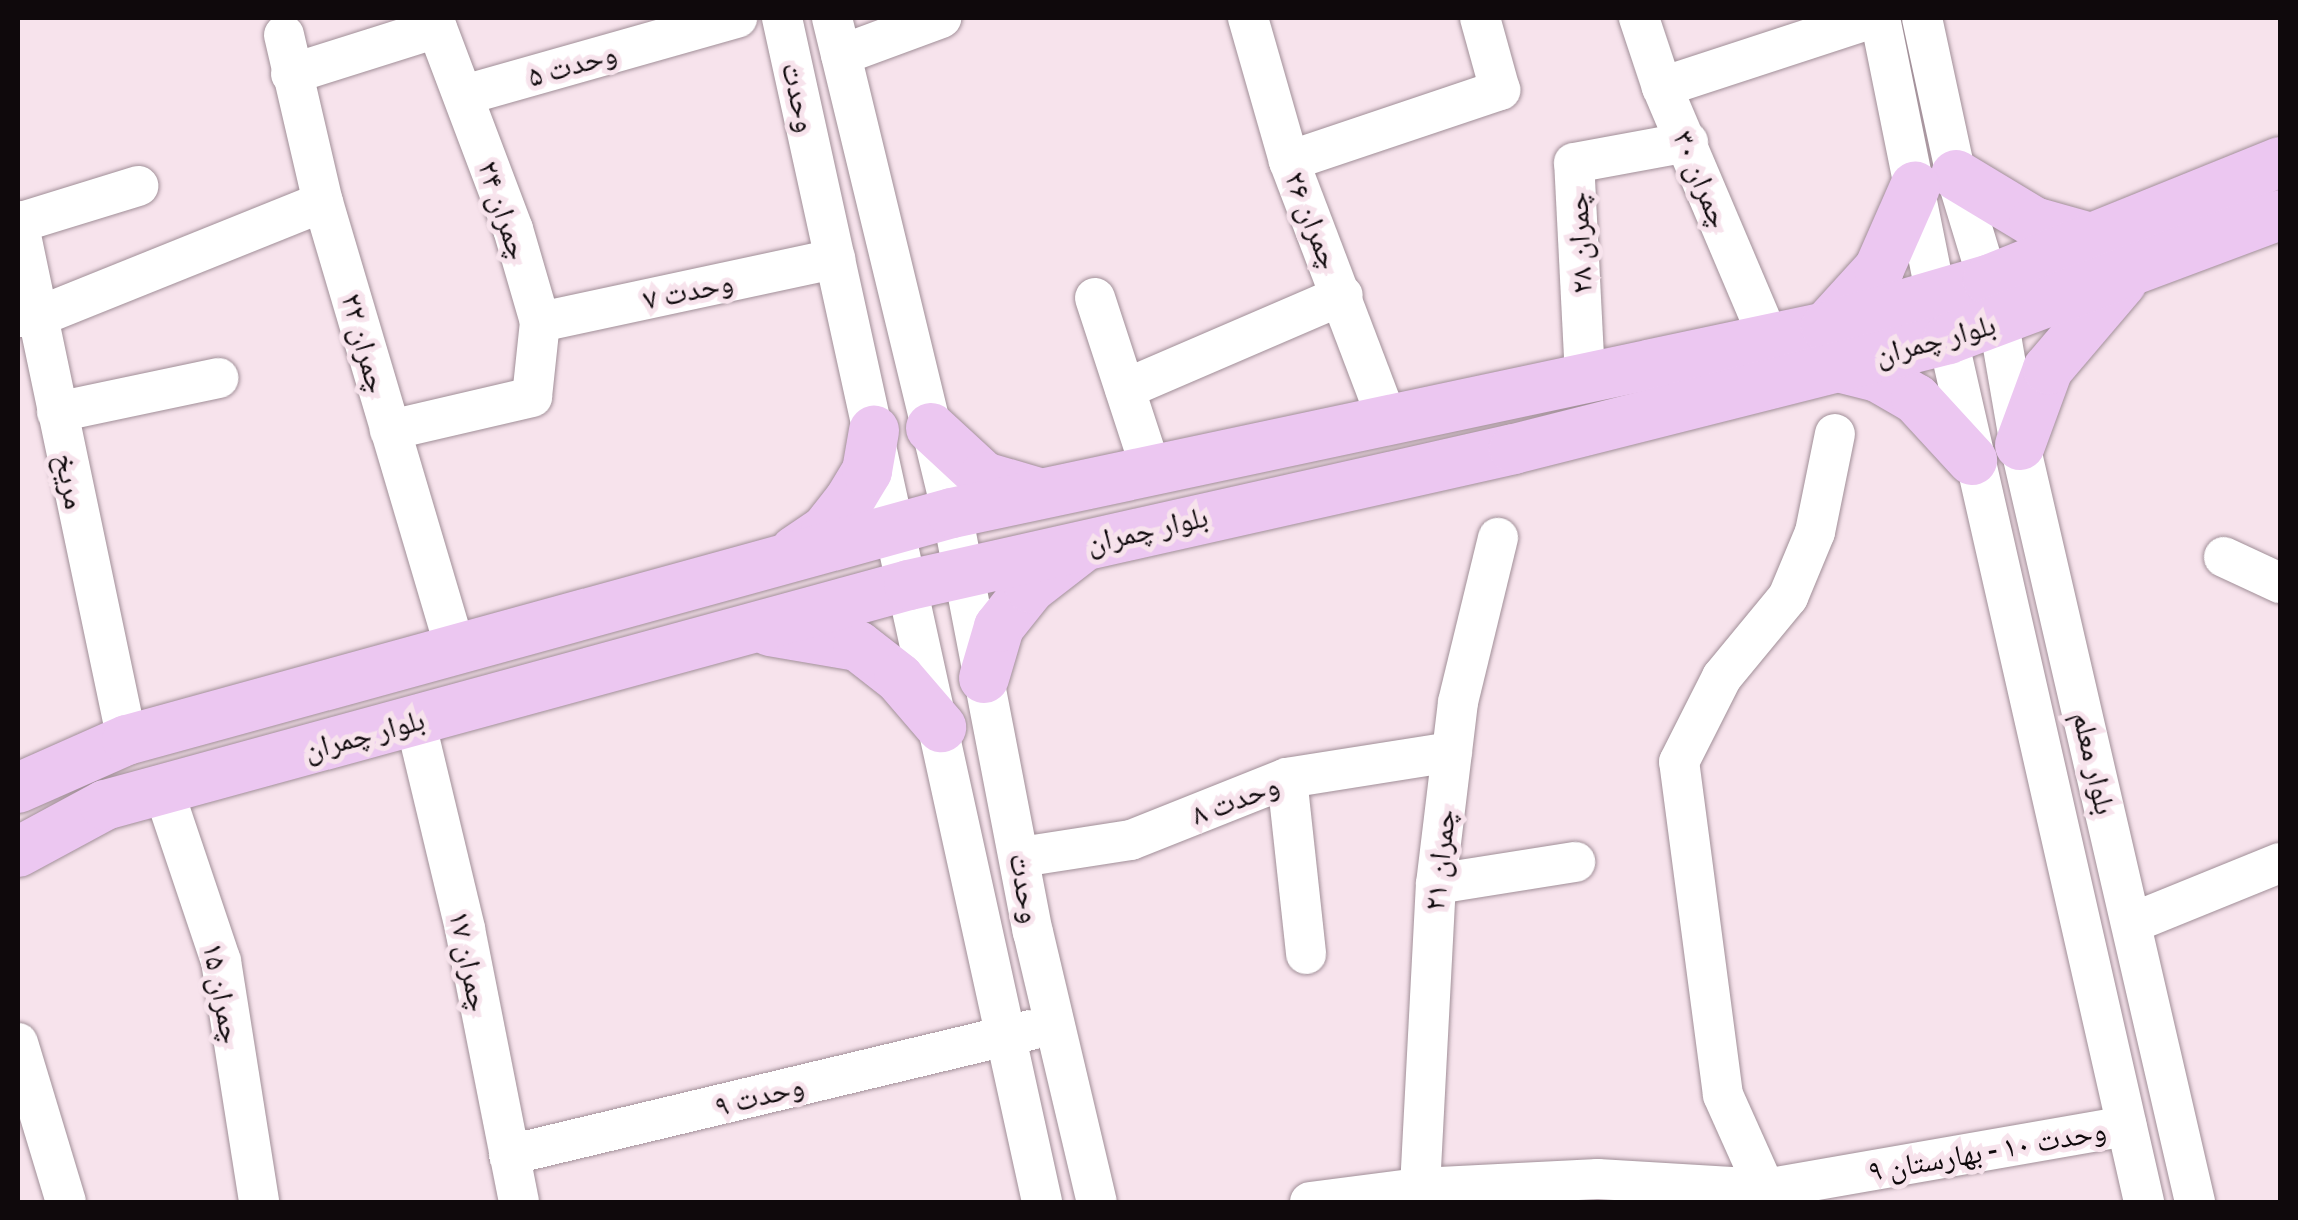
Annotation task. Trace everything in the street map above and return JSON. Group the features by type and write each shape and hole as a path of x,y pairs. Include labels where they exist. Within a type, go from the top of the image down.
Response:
{"main road":[{"name":"بلوار چمران","path":"1994,302 2094,239 2280,162"},
{"path":"1972,460 1916,399 1830,347 1936,181 2034,222 2094,239"},
{"name":"بلوار چمران","path":"18,852 105,805 909,585 1514,450 1830,347 1994,302 2131,273 2280,215"},
{"path":"2020,445 2048,370 2131,273"},
{"name":"بلوار چمران","path":"18,788 127,740 952,514 1769,339 1830,347"},
{"path":"931,428 984,477 1039,493"},
{"path":"784,558 826,530 849,501 866,471 874,431"},
{"path":"984,678 999,626 1030,588 1091,542"},
{"path":"746,630 802,632 858,646 899,678 941,727"}],"street":[{"name":"وحدت ۵","path":"464,95 737,18"},
{"name":"وحدت","path":"782,18 941,727 1038,1184"},
{"path":"836,36 941,18"},
{"name":"چمران ۲۶","path":"1248,18 1288,161 1343,294 1388,419"},
{"path":"1288,161 1500,90 1480,18"},
{"name":"چمران ۳۰","path":"1639,18 1662,87 1769,339"},
{"path":"1662,87 1876,18"},
{"name":"بلوار معلم","path":"1876,18 1936,181 1994,302 2020,445 2196,1202"},
{"name":"بلوار معلم","path":"1922,18 1936,181 1942,317 2144,1202"},
{"name":"چمران ۲۴","path":"390,430 532,397 540,322 464,95 437,28"},
{"name":"چمران ۲۲","path":"437,28 287,55 323,202 455,649"},
{"name":"وحدت","path":"836,36 952,514 1055,1024 1097,1202"},
{"name":"چمران ۲۸","path":"1586,378 1574,164 1688,142"},
{"path":"18,222 138,186"},
{"path":"27,316 323,202"},
{"name":"مریخ","path":"18,222 27,316 57,412 127,740"},
{"name":"وحدت ۷","path":"540,322 836,258"},
{"path":"1125,390 1343,294"},
{"path":"1096,298 1151,469"},
{"path":"57,412 218,378"},
{"path":"1779,1192 1723,1095 1679,762 1722,677 1788,597 1816,532 1835,434"},
{"name":"چمران ۲۱","path":"1420,1188 1436,884 1452,752 1498,538"},
{"path":"2224,557 2280,583"},
{"name":"چمران ۱۷","path":"415,720 519,1202"},
{"name":"وحدت ۸","path":"1021,857 1131,840 1287,778 1452,752"},
{"path":"1287,778 1306,954"},
{"name":"چمران ۱۵","path":"163,789 221,961 259,1202"},
{"path":"1436,884 1575,862"},
{"path":"2132,923 2280,862"},
{"path":"2098,1002 2148,990"},
{"name":"وحدت ۹","path":"510,1155 1055,1024"},
{"path":"18,1043 66,1202"},
{"name":"وحدت ۱۰ - بهارستان ۹","path":"1310,1202 1420,1188 1779,1192 2127,1126"},
{"path":"1038,1184 1086,1153"}]}
